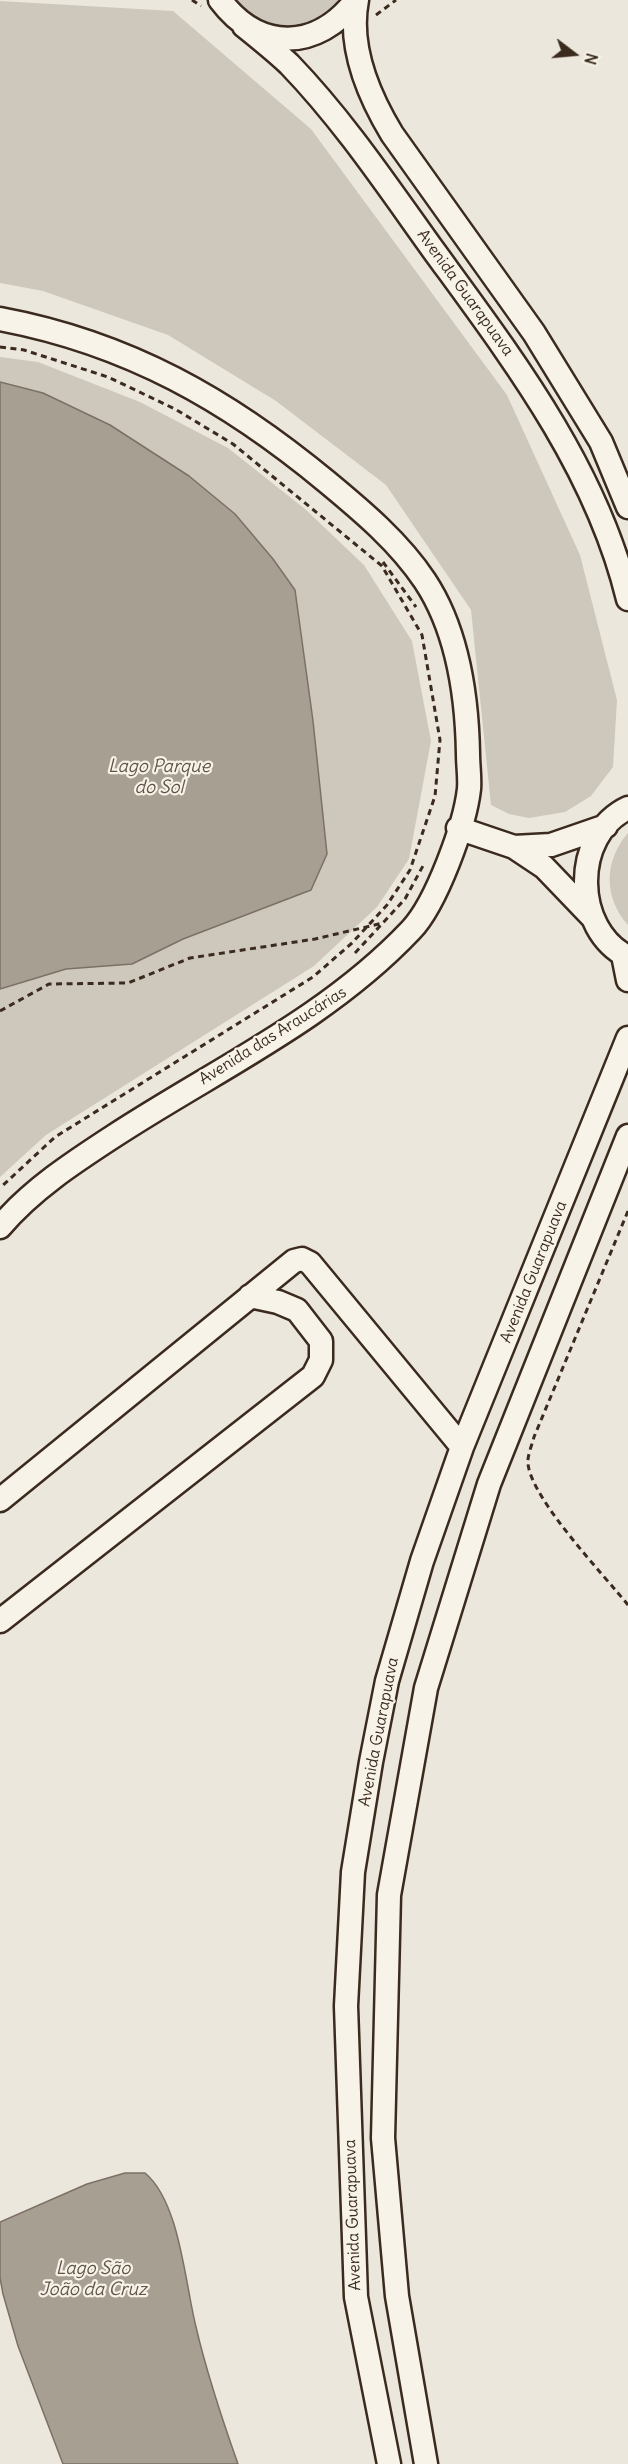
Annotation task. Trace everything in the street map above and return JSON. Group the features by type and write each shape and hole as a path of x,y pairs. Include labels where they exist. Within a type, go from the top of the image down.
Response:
{"street":[{"path":"206,0 267,37 293,39 318,34 340,20 356,0"},
{"name":"Avenida Guarapuava","path":"356,0 364,81 375,106 392,134 534,333 601,442 628,507"},
{"name":"Avenida Guarapuava","path":"232,14 288,64 348,132 509,354 573,455 603,521 628,599"},
{"name":"Avenida das Araucárias","path":"0,320 38,326 103,345 164,372 226,406 295,456 358,508 394,543 425,581 443,616 459,662 468,730 469,791 446,870 415,927 359,981 308,1018 176,1096 63,1170 0,1227"},
{"path":"626,807 606,826 593,846 586,869 585,893 592,917 604,938 626,956 628,980"},
{"path":"514,847 551,845 606,826"},
{"path":"458,828 514,847 544,867 592,917"},
{"name":"Avenida Guarapuava","path":"389,2464 356,2297 346,2006 353,1872 387,1681 422,1562 462,1447 628,1038"},
{"name":"Avenida Guarapuava","path":"426,2464 397,2296 383,2138 389,1895 426,1688 485,1495 628,1136"},
{"path":"0,1500 250,1296 294,1261 302,1259 310,1263 462,1447"},
{"path":"0,1621 313,1376 321,1360 321,1341 297,1310 278,1302 250,1296"}],"path":[{"path":"0,347 24,350 108,377 175,409 233,444 382,566 422,635 440,740 435,796 410,870 387,905 352,943 313,977 55,1137 0,1188"},
{"path":"380,558 417,610"},
{"path":"352,956 405,899 425,863"},
{"path":"0,1011 49,984 128,983 190,958 315,939 384,922"},
{"path":"628,1211 534,1437 528,1462 531,1476 552,1510 628,1605"}],"shaded area":[{"path":"233,0 343,0 325,17 314,22 290,28 277,28 254,20"},
{"path":"0,1 173,11 311,129 507,395 580,555 617,700 613,767 591,796 565,812 529,818 509,814 491,805 471,610 386,485 276,401 168,335 43,291 0,283"},
{"name":"Lago Parque do Sol","path":"0,357 38,362 140,402 228,448 305,509 364,565 412,641 431,741 409,859 377,907 314,966 46,1135 0,1177"},
{"path":"628,833 628,925 614,903 610,879 614,855"}],"water":[{"name":"Lago Parque do Sol","path":"0,382 43,393 110,425 189,476 235,514 273,559 295,590 313,721 327,854 311,890 183,939 132,964 66,969 0,989"},
{"name":"Lago São João da Cruz","path":"125,2173 145,2173 157,2186 174,2223 205,2362 238,2464 63,2464 18,2346 3,2294 0,2278 0,2222 87,2184"}]}
